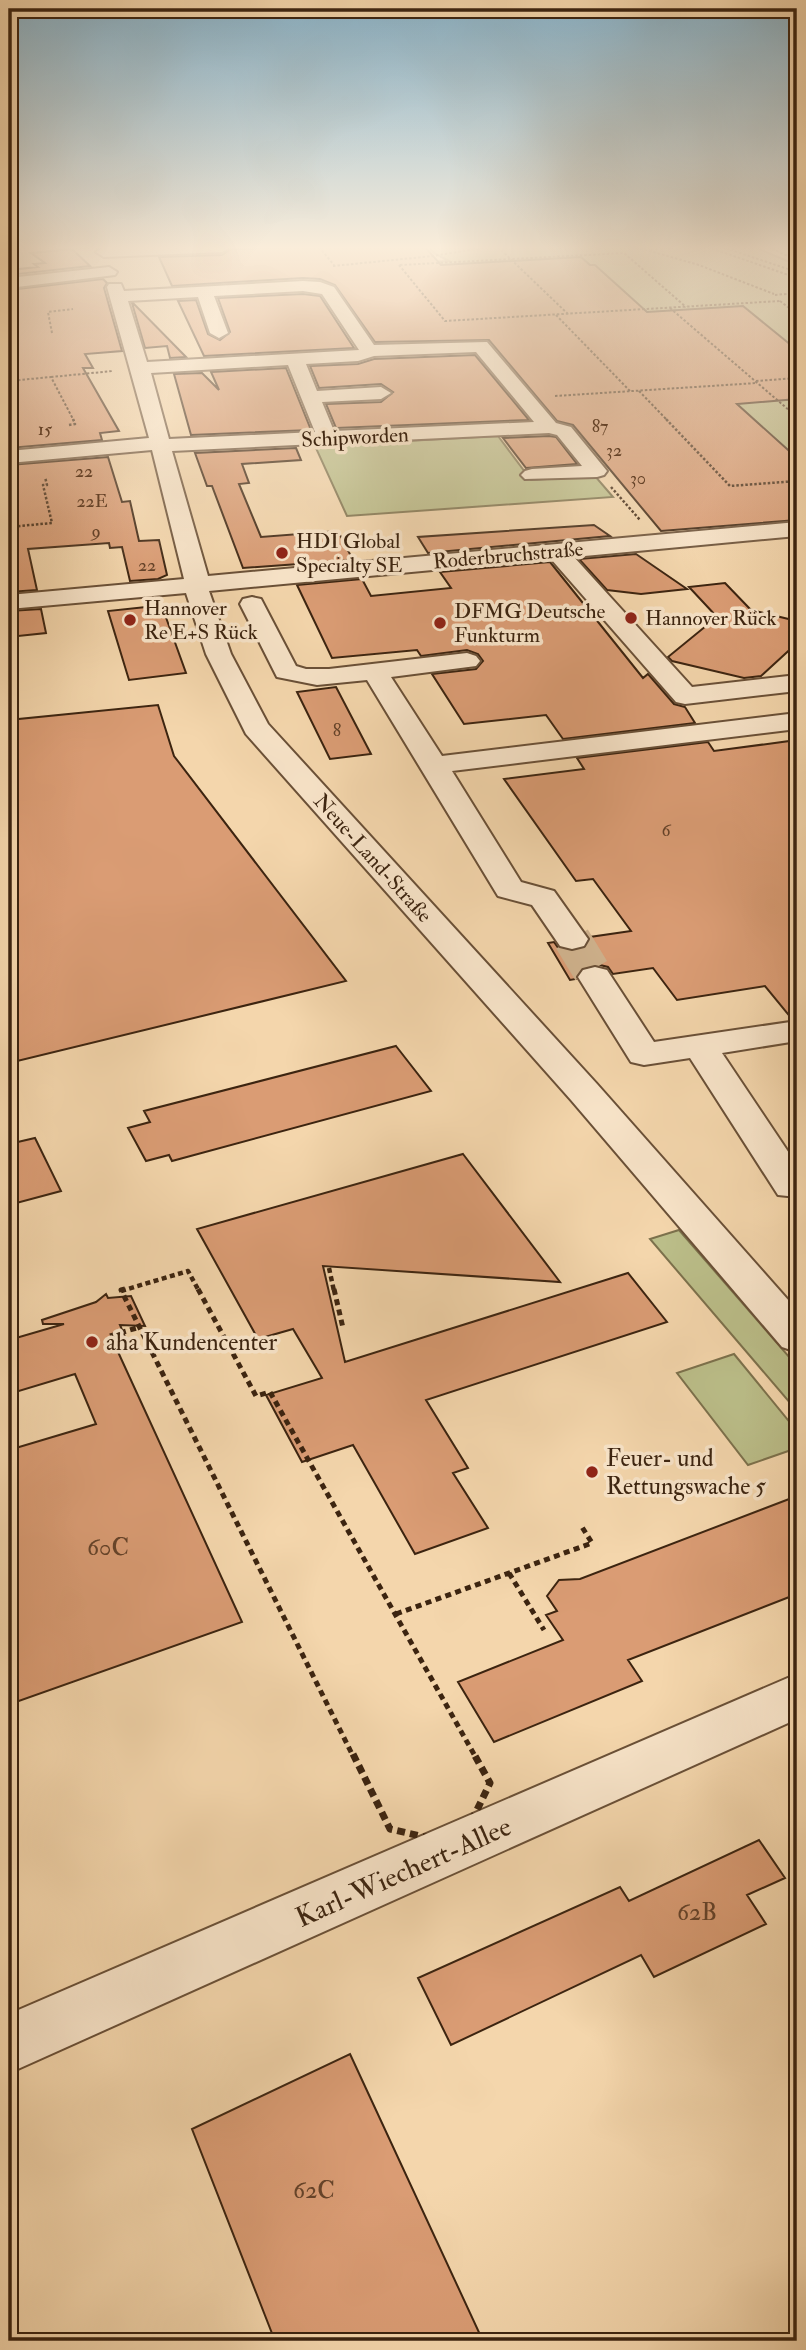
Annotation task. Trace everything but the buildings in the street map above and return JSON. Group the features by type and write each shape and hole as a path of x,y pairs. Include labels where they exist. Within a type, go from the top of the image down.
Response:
{"street":[{"name":"Neue-Land-Straße","path":"136,357 196,584 196,596 234,689 256,728 584,1092 797,1337"},
{"path":"140,368 347,357"},
{"path":"490,357 549,427 564,431 597,471"},
{"path":"295,360 327,438"},
{"path":"310,397 381,393"},
{"name":"Schipworden","path":"9,457 136,444 549,427"},
{"path":"522,429 556,474"},
{"path":"532,475 597,471"},
{"name":"Roderbruchstraße","path":"9,601 797,529"},
{"path":"557,551 685,696 797,683"},
{"path":"252,604 286,671 296,677 313,678 467,661"},
{"path":"374,671 509,889 542,898 572,939"},
{"path":"434,765 797,721"},
{"path":"595,976 644,1054 797,1031"},
{"path":"700,1046 792,1186"},
{"name":"Karl-Wiechert-Allee","path":"9,2044 797,1696"}],"path":[{"path":"596,357 630,391"},
{"path":"727,357 797,417"},
{"path":"9,381 140,368"},
{"path":"51,377 75,424 61,425"},
{"path":"524,398 797,378"},
{"path":"638,391 730,486 797,481"},
{"path":"9,527 52,523 40,454"},
{"path":"597,471 659,541"},
{"path":"329,1268 343,1328"},
{"path":"390,1829 121,1290 188,1270 256,1396 270,1392 489,1783"},
{"path":"110,1336 140,1327"},
{"path":"396,1614 592,1543 582,1527"},
{"path":"509,1573 544,1630"}],"green space":[{"path":"522,357 797,357 797,486 719,491"},
{"path":"498,436 531,480 595,476 613,497 347,516 315,446"},
{"path":"679,1230 797,1366 797,1411 650,1239"},
{"path":"734,1354 797,1431 797,1448 748,1465 677,1373"}],"tunnel":[{"path":"572,939 595,977"}],"place":[{"name":"HDI Global Specialty SE","path":"282,553"},
{"name":"Hannover Rück","path":"631,618"},
{"name":"Hannover Re E+S Rück","path":"130,620"},
{"name":"DFMG Deutsche Funkturm","path":"440,623"},
{"name":"aha Kundencenter","path":"92,1342"},
{"name":"Feuer- und Rettungswache 5","path":"592,1472"}]}
